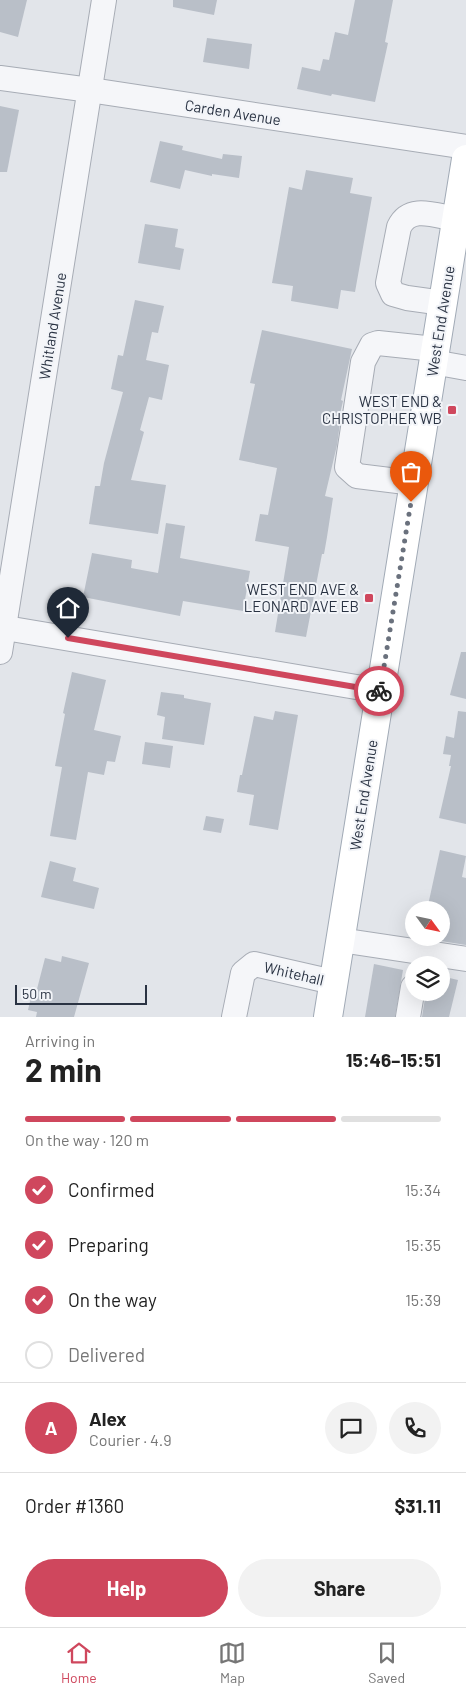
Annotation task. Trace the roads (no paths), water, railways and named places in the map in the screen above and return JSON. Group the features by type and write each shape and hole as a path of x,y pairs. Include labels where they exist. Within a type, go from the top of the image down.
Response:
{"main road":[{"name":"West End Avenue","path":"328,1017 434,355 443,303 458,258 456,220 466,159"}],"street":[{"name":"Whitland Avenue","path":"0,652 2,628 104,0"},
{"name":"Carden Avenue","path":"0,78 90,90 466,148"},
{"path":"443,303 407,298 394,294 388,283 399,227 403,220 410,214 420,213 456,220"},
{"path":"414,483 357,476 347,467 363,362 372,345 378,343 434,355 466,368"},
{"path":"2,628 380,691"},
{"path":"340,940 466,959"},
{"name":"Whitehall","path":"234,1017 243,973 254,964 333,982"},
{"path":"408,1017 411,1001"}],"place":[{"name":"WEST END & CHRISTOPHER WB","path":"452,410"},
{"name":"WEST END AVE & LEONARD AVE EB","path":"369,598"}]}
